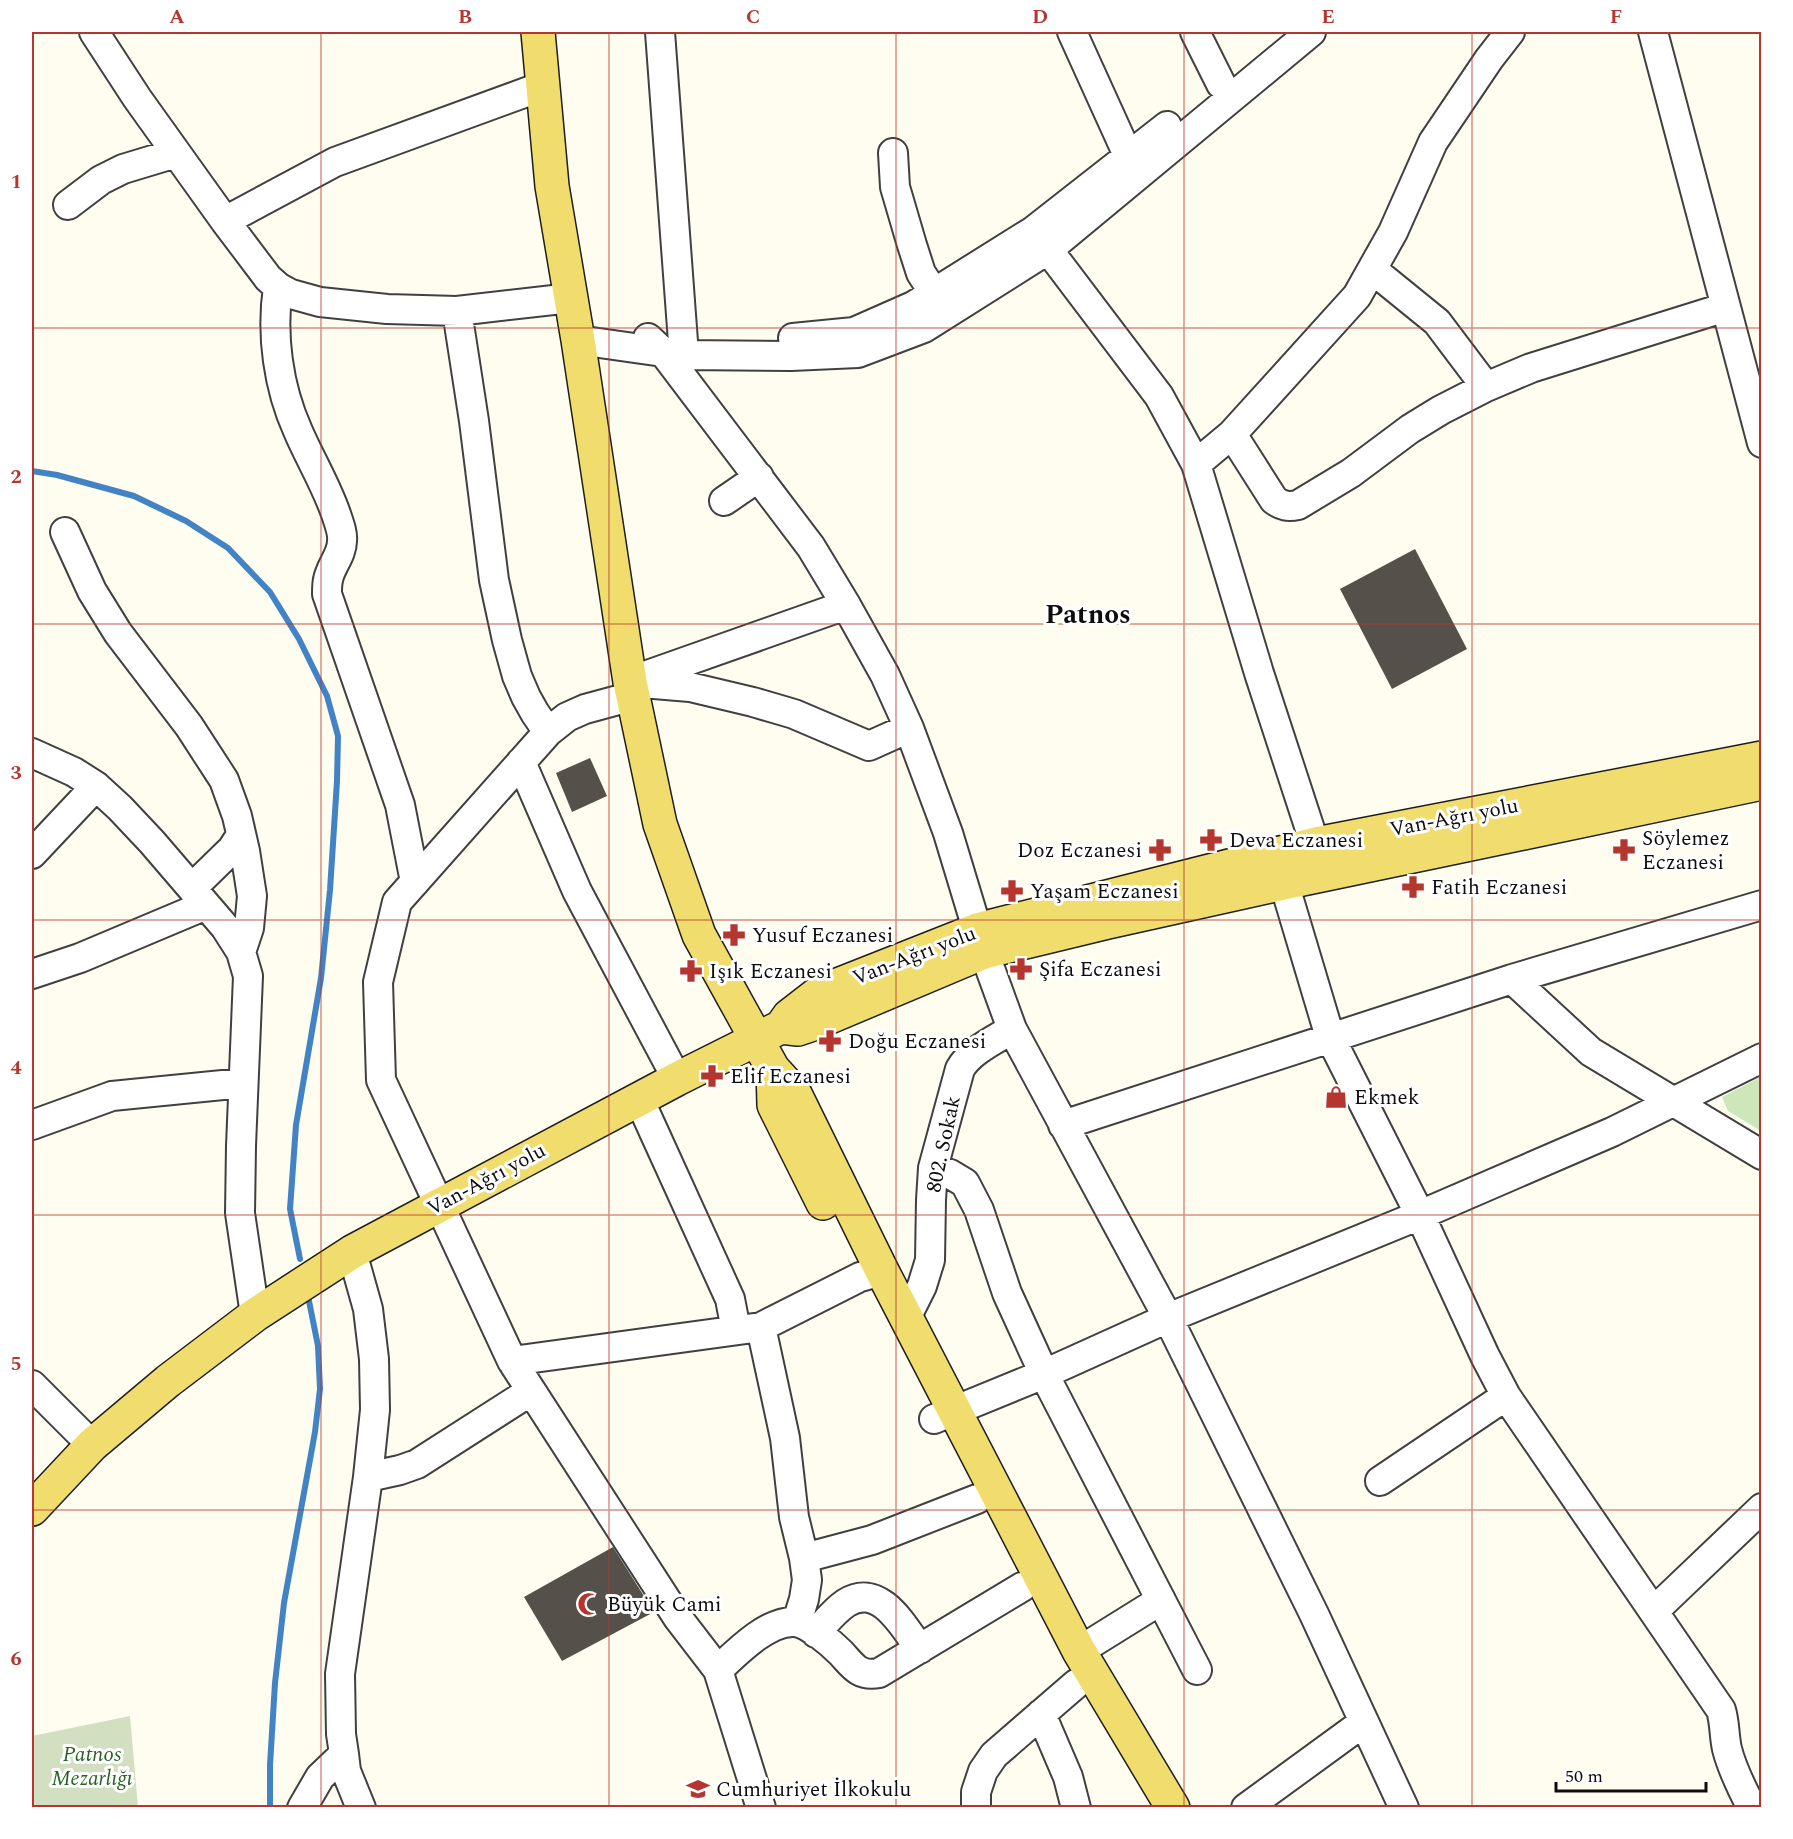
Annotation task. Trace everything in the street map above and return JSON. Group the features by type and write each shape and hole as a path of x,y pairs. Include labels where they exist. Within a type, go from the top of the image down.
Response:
{"main road":[{"path":"538,32 552,186 632,689 660,824 691,913 699,935 768,1033 773,1069 774,1105 871,1274 944,1414 1079,1650 1173,1808"},
{"name":"Van-Ağrı yolu","path":"32,1509 92,1445 168,1381 255,1315 352,1252 439,1204 768,1033 820,992 980,941 1320,859 1761,758"},
{"path":"980,941 1108,922 1284,882 1320,859 1761,783"},
{"path":"871,1274 906,1318 977,1499 1022,1587 1076,1684 1152,1808"}],"street":[{"path":"94,32 225,221 268,278 278,287 291,294 320,302 387,309 457,311 571,298"},
{"path":"660,32 670,346 759,477 811,547 885,675 909,728 948,833 980,941 1012,1029 1168,1318 1309,1603 1404,1808"},
{"path":"1072,32 1133,166"},
{"path":"1195,32 1221,84"},
{"path":"1133,166 1221,84 1284,32"},
{"path":"578,340 791,356 858,353 924,328 1311,32"},
{"path":"1196,464 1232,434 1357,296 1393,232 1433,142 1510,32"},
{"path":"1653,32 1761,443"},
{"path":"225,221 335,162 543,86"},
{"path":"68,205 101,180 123,169 176,153"},
{"path":"892,153 895,187 912,245 921,273 934,293"},
{"path":"670,346 854,332 913,306 934,293 1041,240"},
{"path":"1041,240 1159,396 1196,464 1259,673 1320,859"},
{"path":"1373,270 1437,322 1486,387"},
{"path":"278,287 275,311 277,349 288,406 331,500 341,534 339,554 328,579 327,594 400,805 415,882"},
{"path":"1232,434 1274,500 1283,505 1298,505 1351,473 1380,450 1433,415 1486,387 1531,368 1726,307"},
{"path":"457,311 474,421 494,580 517,676 526,697 548,732"},
{"path":"724,501 759,477"},
{"path":"65,532 92,591 118,633 189,726 224,780 237,816 252,896 249,928 241,952"},
{"path":"760,1808 718,1670 678,1618 512,1361 381,1080 378,982 397,902 548,732 567,717 632,689 846,605"},
{"path":"632,689 690,687 753,702 794,714 869,746 909,728"},
{"path":"32,753 74,772 96,786 152,842 225,927 241,952 248,976 240,1213 255,1315"},
{"path":"521,762 577,891 677,1079"},
{"path":"32,854 96,786"},
{"path":"32,974 80,958 199,897 241,835"},
{"path":"1284,882 1330,1037 1420,1215 1485,1356 1506,1396 1721,1710 1733,1768 1752,1808"},
{"path":"1062,1125 1512,979 1761,904"},
{"path":"1512,979 1591,1052 1761,1155"},
{"name":"802. Sokak","path":"906,1318 922,1286 930,1260 930,1200 933,1168 963,1063 1012,1029"},
{"path":"944,1414 1044,1374 1168,1318 1420,1215 1612,1132 1761,1058"},
{"path":"32,1125 112,1096 243,1083"},
{"path":"639,1099 730,1299 749,1328 785,1438 794,1516 807,1580 804,1599 807,1628"},
{"path":"933,1168 965,1183 979,1210 1007,1293 1044,1374 1197,1670"},
{"path":"352,1252 369,1309 374,1359 375,1410 368,1477 340,1674 341,1734 346,1771 361,1808"},
{"path":"512,1361 749,1328 871,1274"},
{"path":"32,1385 92,1445"},
{"path":"368,1477 417,1464 531,1390"},
{"path":"1380,1481 1506,1396"},
{"path":"804,1558 872,1540 977,1499"},
{"path":"1654,1611 1761,1508"},
{"path":"718,1670 758,1636 784,1623 807,1628 840,1652 853,1668 873,1675 885,1671 1022,1587"},
{"path":"807,1628 857,1598 876,1599 890,1608 920,1649"},
{"path":"1079,1650 1161,1600"},
{"path":"976,1808 976,1792 983,1771 994,1755 1076,1684"},
{"path":"1041,1714 1068,1777 1076,1808"},
{"path":"1246,1808 1364,1722"},
{"path":"302,1808 320,1777 344,1755"}],"green space":[{"path":"1761,1077 1761,1131 1728,1111 1722,1097"},
{"name":"Patnos Mezarlığı","path":"130,1716 138,1807 32,1807 32,1736"}],"building":[{"path":"1415,549 1467,649 1392,689 1340,589"},
{"path":"590,758 607,796 572,812 556,773"},
{"name":"Büyük Cami","path":"613,1547 654,1612 562,1661 524,1597"}],"waterway":[{"path":"32,471 57,475 134,496 186,521 228,548 270,592 299,639 327,696 338,736 337,781 330,890 321,978 296,1125 290,1209 300,1259"},
{"path":"270,1808 275,1683 284,1603 315,1432 320,1389 318,1346 309,1301"}],"place":[{"name":"Deva Eczanesi","path":"1211,840"},
{"name":"Doz Eczanesi","path":"1160,850"},
{"name":"Söylemez Eczanesi","path":"1624,850"},
{"name":"Fatih Eczanesi","path":"1413,887"},
{"name":"Yaşam Eczanesi","path":"1012,891"},
{"name":"Yusuf Eczanesi","path":"734,935"},
{"name":"Şifa Eczanesi","path":"1021,969"},
{"name":"Işık Eczanesi","path":"691,971"},
{"name":"Doğu Eczanesi","path":"830,1041"},
{"name":"Elif Eczanesi","path":"712,1076"},
{"name":"Ekmek","path":"1336,1097"},
{"name":"Büyük Cami","path":"589,1604"},
{"name":"Cumhuriyet İlkokulu","path":"698,1789"}],"district":[{"name":"Patnos","path":"1088,614"}]}
